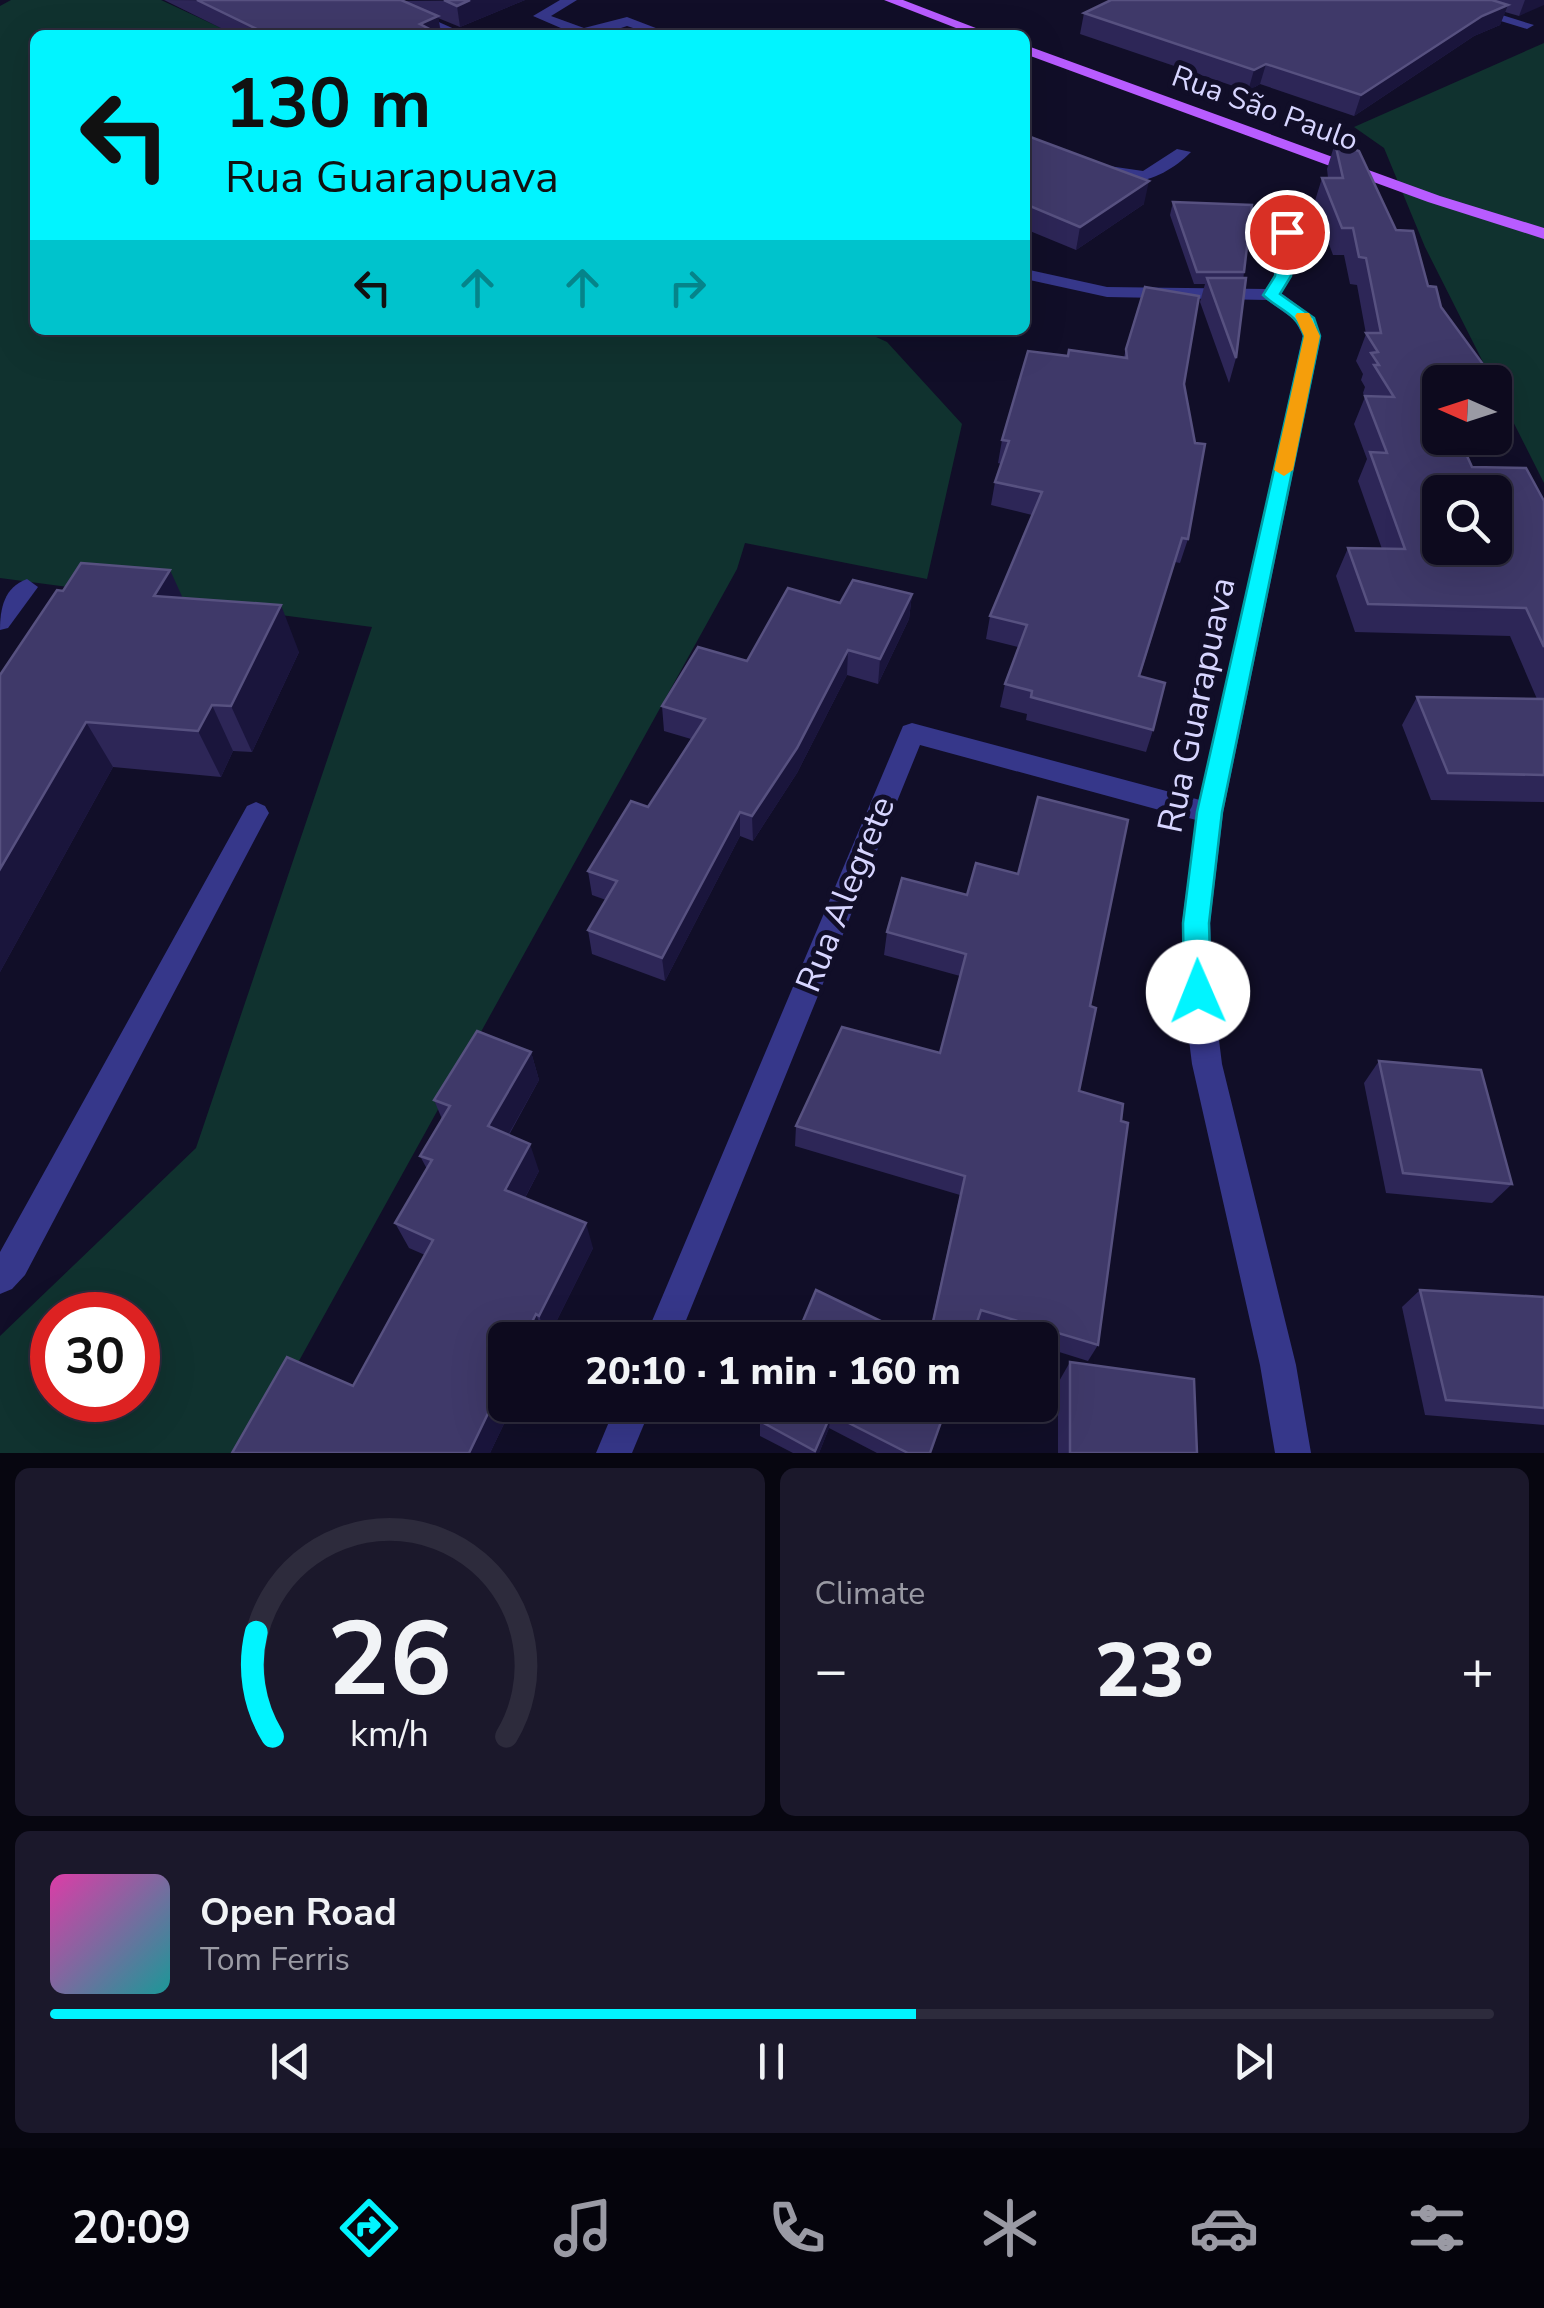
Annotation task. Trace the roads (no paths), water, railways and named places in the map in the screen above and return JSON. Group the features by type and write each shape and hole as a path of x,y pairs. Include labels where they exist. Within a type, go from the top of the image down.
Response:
{"main road":[{"path":"891,0 973,30"},
{"name":"Rua São Paulo","path":"1030,51 1434,199 1544,234"}],"street":[{"path":"378,0 449,30"},
{"path":"570,0 540,16 580,30"},
{"path":"1439,0 1528,26"},
{"path":"597,30 627,20 654,30"},
{"path":"1091,164 1138,179 1148,177 1183,152"},
{"path":"1030,275 1107,292 1271,295 1283,276 1287,232"},
{"name":"Rua Guarapuava","path":"1271,295 1298,311 1308,321 1312,336 1210,812 1196,923 1207,1064 1278,1364 1294,1453"},
{"path":"0,622 27,587"},
{"name":"Rua Alegrete","path":"667,1322 912,734 1210,812"},
{"path":"0,1278 13,1263 256,813"},
{"path":"614,1453 627,1422"}]}
